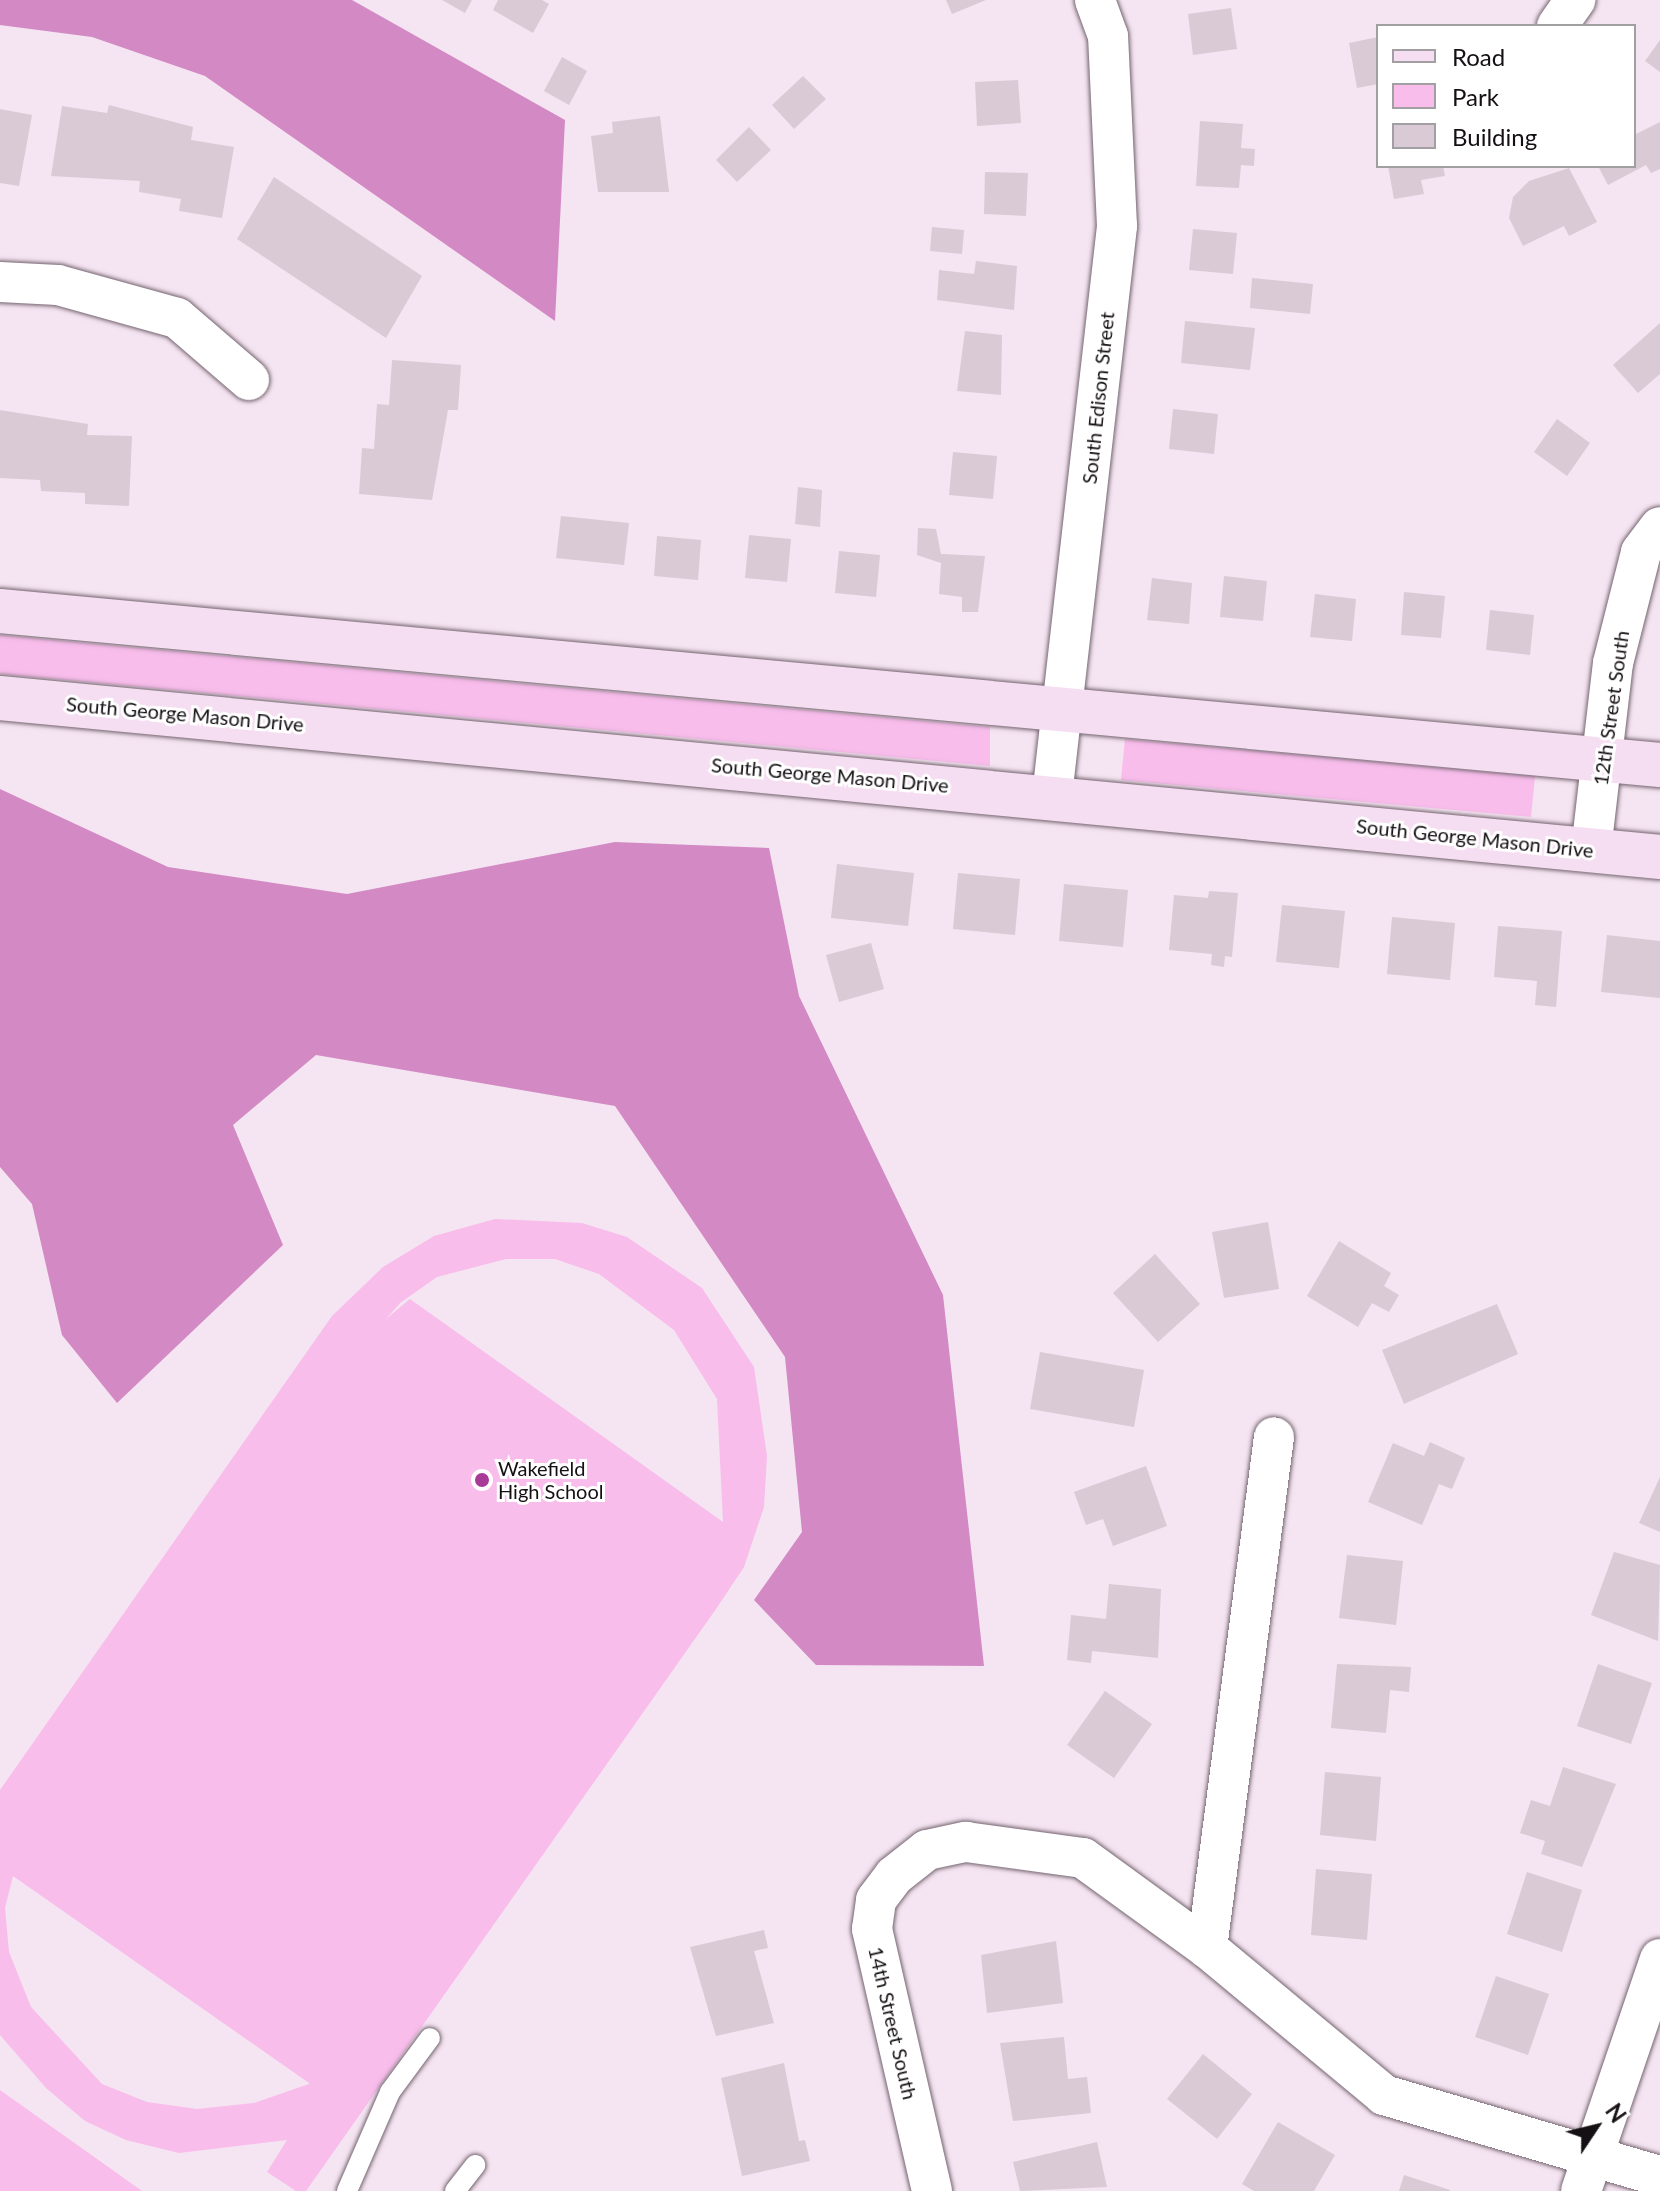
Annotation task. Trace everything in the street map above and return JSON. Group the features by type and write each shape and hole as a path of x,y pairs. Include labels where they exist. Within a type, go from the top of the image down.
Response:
{"main road":[{"path":"0,611 1660,765"},
{"name":"South George Mason Drive","path":"0,698 1052,796 1660,857"}],"street":[{"name":"South Edison Street","path":"1052,796 1117,226 1108,36 1095,0"},
{"path":"1558,24 1575,0"},
{"path":"0,282 58,285 177,318 249,380"},
{"name":"12th Street South","path":"1591,850 1617,649 1641,552 1660,527"},
{"path":"1207,1948 1274,1437"},
{"name":"14th Street South","path":"932,2191 872,1929 876,1900 894,1876 927,1850 966,1842 1083,1858 1207,1948 1384,2095 1586,2174 1660,2176"},
{"path":"1586,2174 1660,1959"}],"lane":[{"path":"347,2191 390,2092 430,2038"},
{"path":"455,2191 475,2165"}],"green space":[{"path":"0,635 990,727 990,766 0,674"},
{"path":"1125,739 1535,776 1531,817 1121,780"},
{"path":"495,1219 582,1223 627,1237 702,1288 754,1367 767,1456 764,1507 744,1567 716,1609 306,2191 296,2191 267,2172 287,2140 179,2153 126,2140 85,2121 46,2088 0,2035 0,1790 332,1316 383,1267 434,1236","holes":["506,1259 555,1259 599,1274 674,1330 717,1399 723,1522 410,1299 386,1319 400,1303 437,1277","13,1876 309,2083 309,2084 254,2103 197,2109 147,2102 102,2084 31,2007 9,1952 5,1908"]},
{"path":"0,2090 142,2191 0,2191"}],"shaded area":[{"path":"0,0 352,0 565,120 555,321 205,76 92,37 0,25"},
{"path":"0,789 168,867 347,894 615,842 769,848 799,996 943,1295 984,1666 816,1665 754,1600 802,1532 785,1357 615,1106 316,1055 233,1125 283,1245 117,1403 62,1335 32,1204 0,1167"}],"building":[{"path":"442,0 472,0 465,13"},
{"path":"498,0 542,0 549,4 533,33 493,10"},
{"path":"946,0 986,0 952,14"},
{"path":"1231,8 1237,49 1193,55 1188,14"},
{"path":"1376,37 1376,84 1357,88 1349,43"},
{"path":"1660,40 1660,72 1645,61"},
{"path":"562,57 587,71 569,105 544,91"},
{"path":"803,76 826,99 794,129 772,105"},
{"path":"1018,80 1021,123 977,126 975,82"},
{"path":"109,105 193,127 191,140 234,147 222,218 179,211 181,199 139,192 140,181 51,176 62,106 107,113"},
{"path":"0,109 32,115 19,186 0,183"},
{"path":"660,116 669,192 598,192 591,136 613,133 612,122"},
{"path":"1200,121 1243,124 1241,148 1255,149 1254,166 1241,165 1239,188 1196,186"},
{"path":"1660,122 1660,169 1651,173 1646,165 1608,185 1599,168 1636,168 1636,134"},
{"path":"749,127 771,150 737,182 716,160"},
{"path":"1388,168 1443,168 1445,176 1421,180 1424,194 1394,199"},
{"path":"1569,168 1597,222 1569,236 1564,226 1523,246 1509,218 1513,197 1529,181"},
{"path":"985,172 1028,173 1026,216 984,214"},
{"path":"274,177 422,276 386,338 237,239"},
{"path":"932,227 964,230 962,254 930,251"},
{"path":"1193,229 1237,233 1233,274 1189,270"},
{"path":"976,261 1017,266 1014,310 937,300 939,270 974,274"},
{"path":"1252,278 1313,284 1310,314 1250,308"},
{"path":"1185,321 1255,328 1250,370 1181,363"},
{"path":"1660,323 1660,374 1638,393 1613,365"},
{"path":"965,331 1002,335 1001,395 957,391"},
{"path":"392,360 461,365 458,410 448,410 432,500 359,494 362,448 374,449 377,404 389,405"},
{"path":"1173,409 1218,414 1214,454 1169,449"},
{"path":"0,410 88,424 87,435 132,436 129,506 85,504 85,493 41,491 40,480 0,478"},
{"path":"1557,419 1590,443 1567,476 1534,452"},
{"path":"953,452 997,456 993,499 949,495"},
{"path":"798,487 822,490 820,527 795,524"},
{"path":"561,516 629,523 624,565 556,558"},
{"path":"918,528 936,529 941,554 985,556 978,612 962,612 962,597 939,594 941,563 917,555"},
{"path":"749,535 791,539 787,582 745,578"},
{"path":"657,536 701,540 698,580 654,576"},
{"path":"839,551 880,555 876,597 835,593"},
{"path":"1224,576 1267,581 1263,621 1220,617"},
{"path":"1152,578 1192,583 1189,624 1147,620"},
{"path":"1404,592 1445,596 1441,638 1401,635"},
{"path":"1315,594 1356,599 1352,641 1310,637"},
{"path":"1490,610 1534,615 1530,655 1486,650"},
{"path":"837,864 914,873 908,926 831,918"},
{"path":"958,873 1020,879 1015,935 953,929"},
{"path":"1064,884 1128,890 1123,947 1059,941"},
{"path":"1209,891 1238,893 1232,957 1225,956 1224,967 1211,965 1212,954 1169,950 1174,895 1208,898"},
{"path":"1282,905 1345,911 1339,968 1276,962"},
{"path":"1392,917 1455,923 1450,980 1387,974"},
{"path":"1498,926 1562,931 1556,1007 1535,1005 1537,981 1494,977"},
{"path":"1607,935 1660,941 1660,998 1601,992"},
{"path":"871,943 884,989 839,1002 826,955"},
{"path":"1268,1222 1279,1289 1224,1298 1212,1232"},
{"path":"1339,1241 1391,1273 1384,1286 1399,1295 1389,1312 1372,1303 1358,1327 1307,1296"},
{"path":"1155,1254 1200,1304 1158,1342 1113,1293"},
{"path":"1497,1304 1518,1354 1404,1404 1382,1350"},
{"path":"1040,1352 1144,1370 1134,1427 1030,1409"},
{"path":"1430,1442 1465,1458 1452,1489 1439,1484 1422,1525 1368,1502 1393,1443 1424,1456"},
{"path":"1146,1466 1167,1526 1113,1546 1103,1519 1086,1525 1074,1492"},
{"path":"1660,1477 1660,1532 1639,1523"},
{"path":"1614,1552 1660,1565 1658,1641 1591,1615"},
{"path":"1347,1555 1403,1561 1396,1625 1339,1618"},
{"path":"1109,1584 1161,1589 1158,1658 1092,1651 1091,1663 1067,1660 1071,1615 1106,1619"},
{"path":"1337,1664 1411,1667 1409,1692 1390,1690 1386,1733 1331,1728"},
{"path":"1598,1664 1652,1683 1631,1744 1577,1726"},
{"path":"1105,1691 1152,1724 1114,1778 1067,1745"},
{"path":"1563,1767 1616,1784 1582,1867 1541,1854 1545,1841 1520,1833 1531,1800 1550,1806"},
{"path":"1325,1772 1381,1777 1376,1841 1320,1835"},
{"path":"1316,1869 1372,1874 1367,1940 1311,1935"},
{"path":"1527,1872 1582,1890 1562,1952 1507,1934"},
{"path":"764,1930 768,1948 754,1951 774,2023 716,2036 690,1947"},
{"path":"1056,1941 1063,2003 987,2013 981,1955"},
{"path":"1496,1976 1549,1994 1528,2055 1475,2037"},
{"path":"1064,2037 1068,2079 1087,2077 1091,2113 1013,2121 1000,2043"},
{"path":"1203,2054 1252,2094 1217,2139 1167,2099"},
{"path":"784,2063 799,2141 805,2140 810,2161 742,2176 721,2078"},
{"path":"1278,2122 1335,2155 1314,2191 1254,2191 1242,2184"},
{"path":"1097,2142 1107,2187 1020,2191 1013,2162"},
{"path":"1404,2175 1450,2190 1450,2191 1399,2191"}],"place":[{"name":"Wakefield High School","path":"482,1480"}]}
